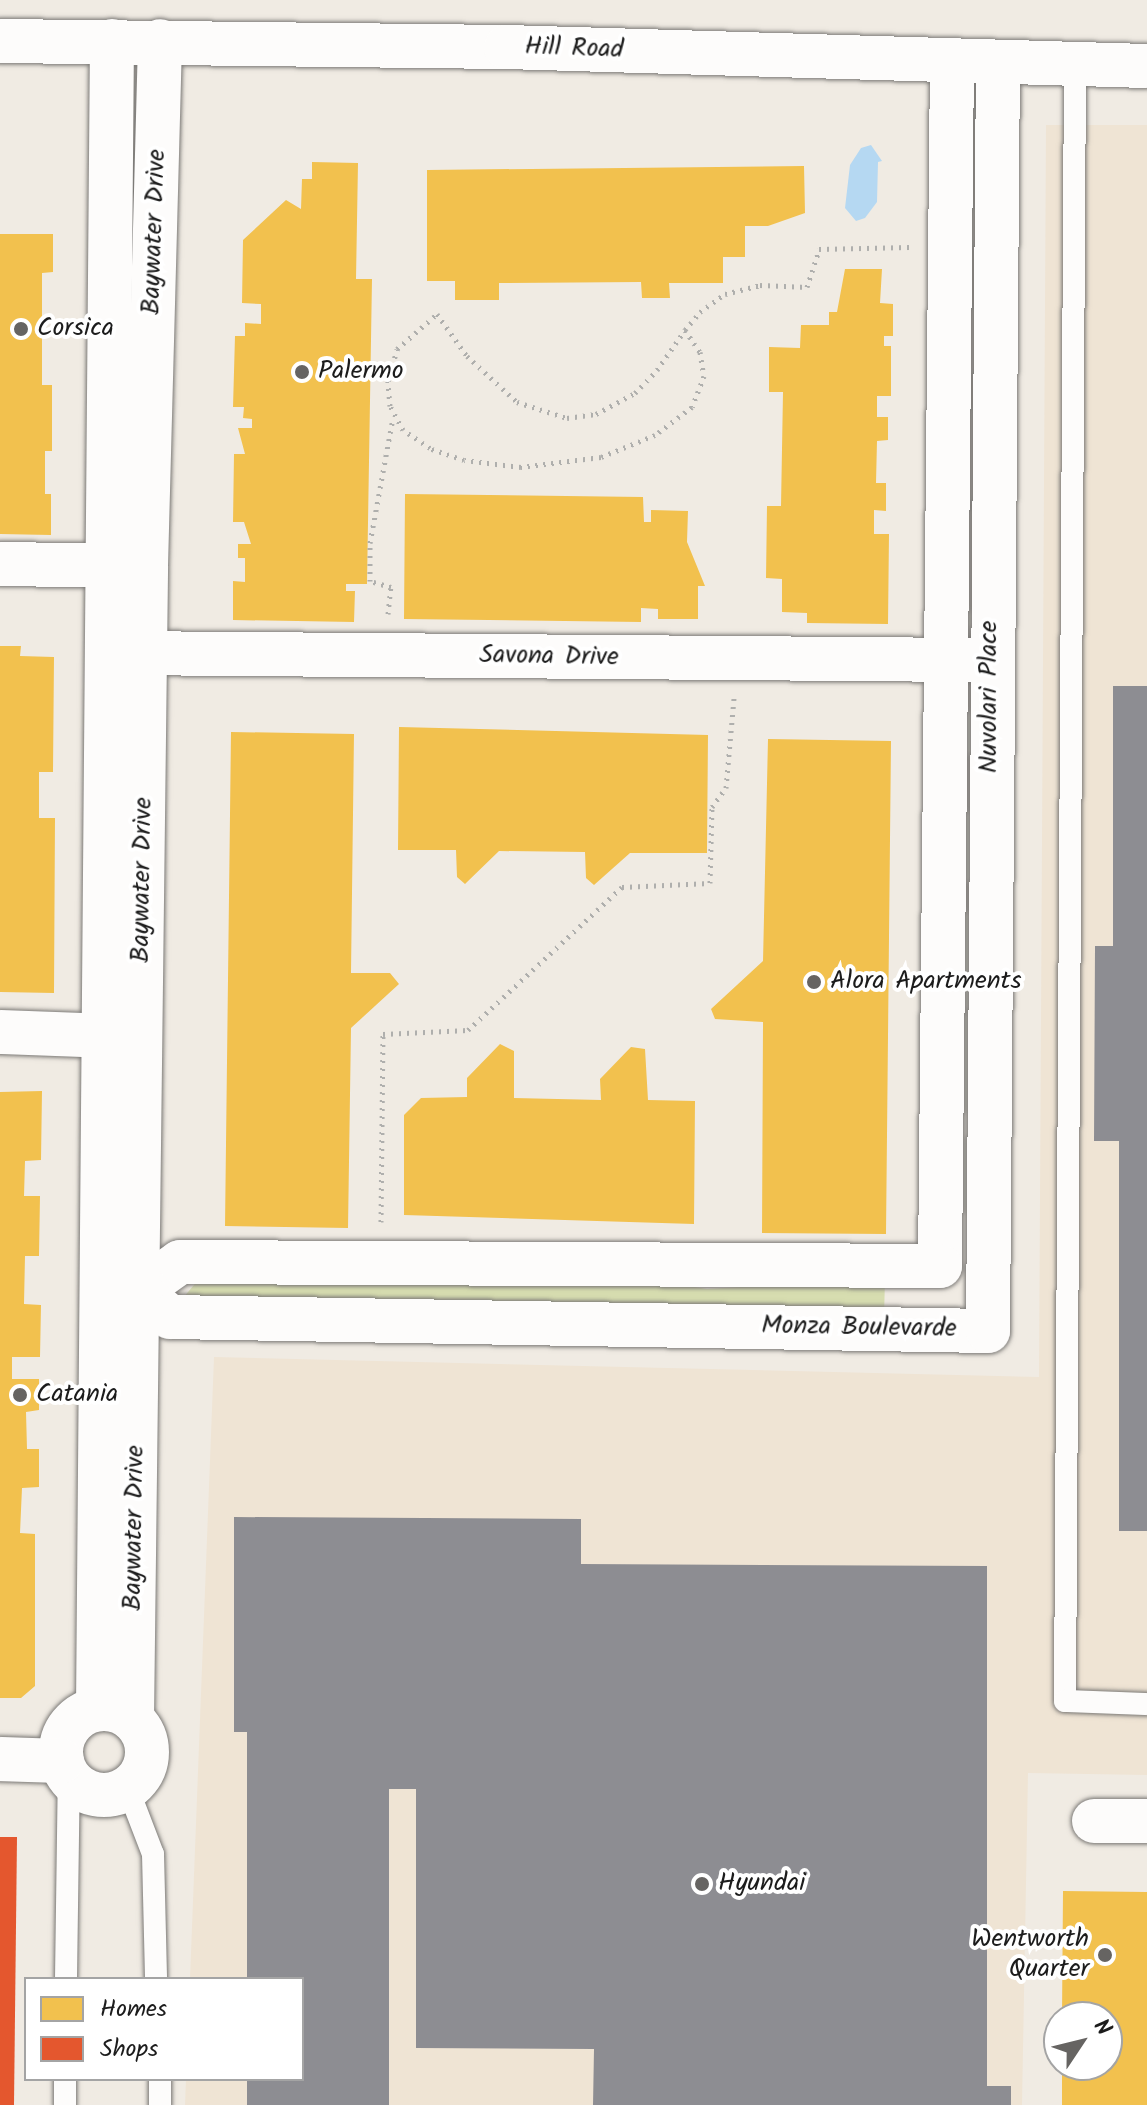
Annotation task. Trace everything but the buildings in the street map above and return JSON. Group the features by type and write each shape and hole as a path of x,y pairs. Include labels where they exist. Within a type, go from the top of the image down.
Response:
{"street":[{"name":"Hill Road","path":"0,41 160,41 1147,66"},
{"name":"Baywater Drive","path":"112,41 128,566 115,1714"},
{"name":"Baywater Drive","path":"128,566 160,41"},
{"name":"Nuvolari Place","path":"952,61 951,246 969,660 988,1331"},
{"name":"Nuvolari Place","path":"940,1266 998,64"},
{"path":"0,564 128,566"},
{"name":"Savona Drive","path":"128,653 969,660"},
{"path":"0,1032 124,1036"},
{"path":"121,1291 180,1262 940,1266"},
{"name":"Monza Boulevarde","path":"940,1266 988,1331"},
{"name":"Monza Boulevarde","path":"121,1291 170,1317 988,1331"},
{"path":"0,1759 65,1769 89,1793 116,1795 139,1780 148,1755 147,1741 115,1714 85,1713 65,1733 65,1769"},
{"path":"1094,1821 1147,1821"}],"lane":[{"path":"1075,65 1065,1701 1147,1704"},
{"path":"65,1769 66,1977"},
{"path":"128,1789 153,1854 156,1977"},
{"path":"65,2081 65,2105"},
{"path":"160,2081 160,2105"}],"path":[{"path":"383,656 391,587 370,581 370,543 394,417 388,381 397,349 437,314 475,365 517,402 549,414 596,414 622,402 657,370 700,312 740,289 807,287 819,249 951,246"},
{"path":"394,417 430,448 490,465 567,465 629,449 676,421 703,388 700,352 685,330"},
{"path":"380,1263 383,1034 468,1030 622,887 710,883 712,807 726,788 737,659"}],"shaded area":[{"path":"1046,125 1147,125 1147,1775 1028,1773 1022,2105 185,2105 186,2081 304,2081 304,1977 190,1977 214,1357 1039,1377"}],"green space":[{"path":"885,1278 884,1318 183,1298 199,1279 676,1284 707,1289"}],"water":[{"path":"871,145 882,161 878,162 877,202 865,218 856,221 845,208 850,165 861,148"}],"place":[{"name":"Corsica","path":"21,329"},
{"name":"Palermo","path":"302,372"},
{"name":"Alora Apartments","path":"814,982"},
{"name":"Catania","path":"20,1395"},
{"name":"Hyundai","path":"702,1884"},
{"name":"Wentworth Quarter","path":"1105,1955"}]}
